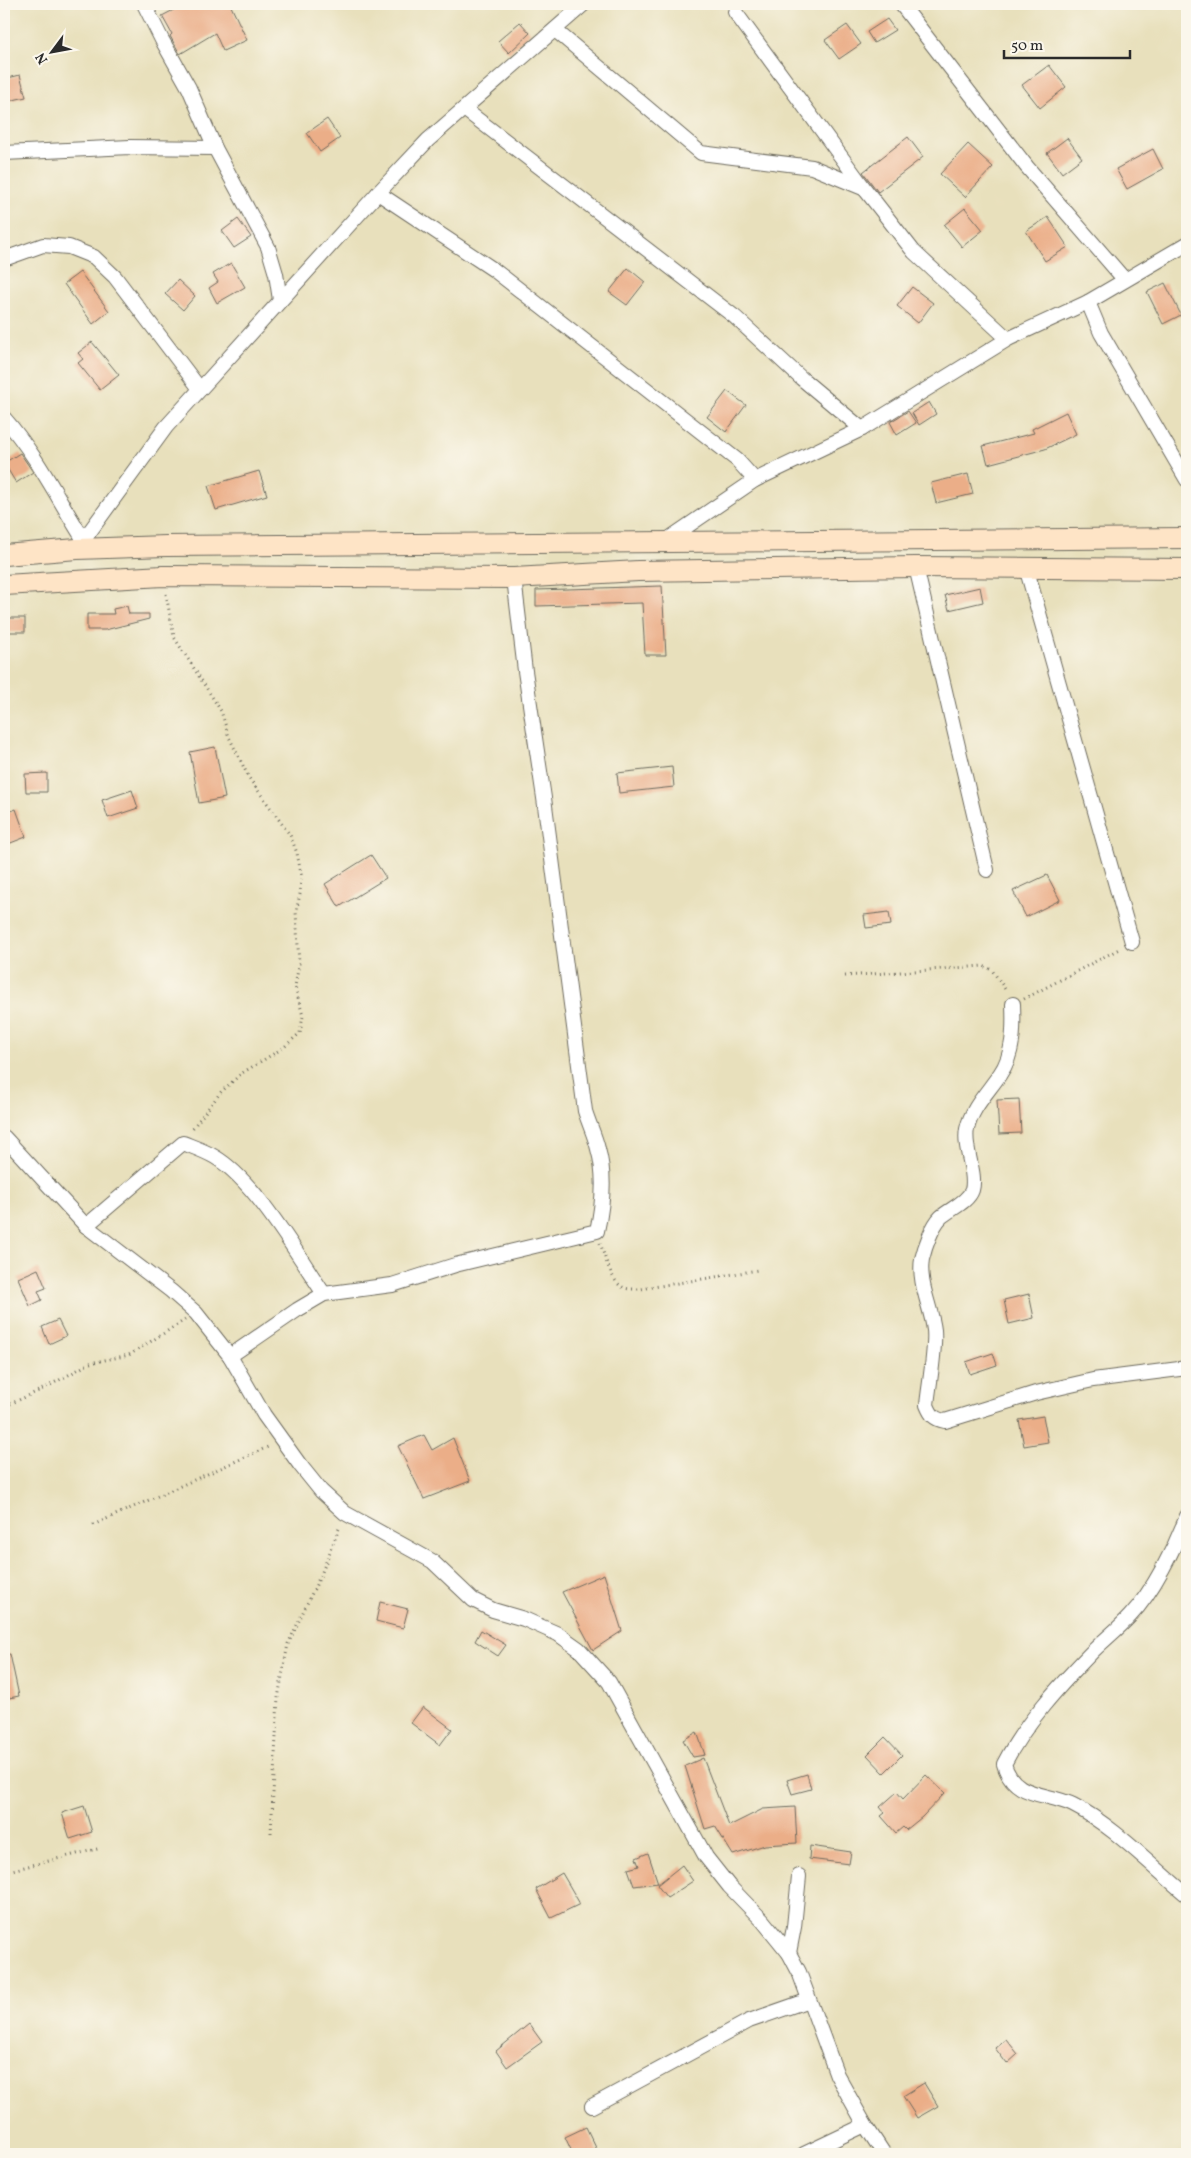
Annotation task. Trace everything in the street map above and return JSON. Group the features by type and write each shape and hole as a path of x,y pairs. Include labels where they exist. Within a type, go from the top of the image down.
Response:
{"street":[{"path":"144,4 188,88 215,148 268,247 276,274 280,300"},
{"path":"81,544 166,427 378,193 428,140 584,4"},
{"path":"901,4 1027,167 1124,279"},
{"path":"735,12 864,188 914,252 1008,339"},
{"path":"555,30 701,153 812,167 864,188"},
{"path":"464,109 735,317 862,430"},
{"path":"4,152 130,147 215,148"},
{"path":"378,193 494,270 737,460 755,480"},
{"path":"4,259 43,245 69,247 94,257 115,277 200,389"},
{"path":"664,542 755,480 862,430 1008,339 1088,302 1124,279 1187,245"},
{"path":"1088,302 1102,333 1187,480"},
{"path":"4,418 37,461 81,544"},
{"path":"4,555 81,544 176,546 1187,538"},
{"path":"916,567 987,870"},
{"path":"4,585 163,576 514,578 638,571 916,567 1187,569"},
{"path":"1026,567 1132,942"},
{"path":"230,1356 297,1310 324,1294 392,1285 455,1265 597,1232 602,1207 603,1173 598,1148 585,1111 514,578"},
{"path":"1013,1004 1014,1025 1011,1048 1001,1073 978,1103 968,1129 967,1147 972,1177 972,1190 967,1197 940,1219 922,1259 922,1279 934,1331 927,1406 936,1419 945,1420 1036,1393 1093,1380 1187,1368"},
{"path":"4,1137 9,1150 86,1226 171,1291 196,1313 230,1356 264,1415 282,1440 321,1491 345,1513 432,1561 473,1600 493,1610 524,1619 558,1634 580,1649 609,1682 706,1857 728,1886 762,1921 789,1953 837,2074 865,2125 884,2154"},
{"path":"86,1226 183,1143 215,1157 240,1176 276,1222 324,1294"},
{"path":"1187,1516 1157,1578 1132,1614 1059,1687 1014,1746 1004,1764 1007,1775 1014,1783 1031,1793 1063,1800 1089,1813 1187,1896"},
{"path":"789,1953 794,1927 799,1876"},
{"path":"592,2106 710,2044 749,2021 809,2000"},
{"path":"804,2154 865,2125"}],"path":[{"path":"163,576 174,637 221,712 229,737 249,778 290,835 297,853 301,874 300,894 296,912 299,964 295,986 303,1016 300,1033 283,1048 242,1073 221,1092 200,1117 183,1143"},
{"path":"845,976 983,966 992,970 1013,1004 1132,942"},
{"path":"597,1232 604,1256 615,1279 620,1286 627,1288 640,1289 758,1270"},
{"path":"10,1404 45,1388 90,1363 129,1355 196,1313"},
{"path":"93,1526 199,1480 282,1440"},
{"path":"270,1833 278,1698 288,1644 322,1572 345,1513"},
{"path":"4,1872 101,1848"}],"building":[{"path":"185,4 230,4 247,40 223,51 215,33 180,54 162,16"},
{"path":"887,19 895,30 874,43 867,32"},
{"path":"520,22 530,33 509,53 498,41"},
{"path":"847,25 861,44 839,59 825,40"},
{"path":"1049,65 1066,87 1040,108 1022,85"},
{"path":"20,75 26,97 4,102 4,79"},
{"path":"327,119 340,138 320,152 307,133"},
{"path":"908,137 923,157 878,192 863,172"},
{"path":"1067,138 1082,158 1062,173 1047,153"},
{"path":"968,144 993,167 965,197 940,174"},
{"path":"1153,149 1163,169 1127,189 1116,169"},
{"path":"965,208 983,230 962,247 944,225"},
{"path":"1048,217 1068,247 1045,261 1026,231"},
{"path":"238,219 251,237 234,248 222,231"},
{"path":"231,263 245,287 217,303 209,288 218,282 213,274"},
{"path":"628,268 645,282 627,305 609,292"},
{"path":"80,272 109,311 93,324 64,284"},
{"path":"178,280 195,296 183,310 165,294"},
{"path":"1165,283 1181,315 1163,324 1147,292"},
{"path":"912,287 933,303 918,323 897,306"},
{"path":"92,342 119,375 100,390 78,363 83,359 78,353"},
{"path":"727,391 746,405 726,432 707,417"},
{"path":"929,402 936,414 919,425 912,413"},
{"path":"908,411 916,423 897,435 890,422"},
{"path":"1066,412 1076,434 1045,449 988,464 983,446 1034,433 1032,429"},
{"path":"20,453 33,472 16,483 4,463"},
{"path":"259,471 267,495 216,510 208,486"},
{"path":"968,474 973,494 936,503 931,483"},
{"path":"662,586 666,655 645,655 642,603 536,606 536,590"},
{"path":"980,587 983,602 949,610 945,595"},
{"path":"127,606 129,614 149,614 149,619 105,630 87,630 87,614 114,614 113,609"},
{"path":"4,618 25,618 25,632 4,632"},
{"path":"215,747 225,798 199,803 190,752"},
{"path":"672,767 674,787 619,793 617,773"},
{"path":"47,773 47,792 26,792 25,774"},
{"path":"132,790 138,808 108,818 102,800"},
{"path":"16,809 26,837 8,844 4,833 4,814"},
{"path":"371,855 386,878 339,907 325,884"},
{"path":"1047,875 1060,900 1026,917 1013,891"},
{"path":"889,912 891,925 866,928 864,915"},
{"path":"1019,1099 1021,1133 999,1134 997,1100"},
{"path":"38,1269 46,1288 38,1291 42,1300 30,1306 18,1278"},
{"path":"1029,1294 1034,1318 1009,1324 1004,1300"},
{"path":"58,1320 66,1336 49,1344 42,1327"},
{"path":"993,1353 997,1365 970,1374 966,1362"},
{"path":"1043,1416 1048,1442 1024,1446 1019,1420"},
{"path":"424,1435 432,1450 453,1438 470,1481 424,1499 398,1446"},
{"path":"604,1574 622,1631 593,1650 562,1592"},
{"path":"380,1602 408,1609 403,1628 376,1621"},
{"path":"481,1630 506,1645 498,1656 475,1641"},
{"path":"10,1654 19,1696 4,1699 4,1655"},
{"path":"423,1707 452,1729 440,1745 411,1723"},
{"path":"697,1732 705,1755 693,1757 683,1740"},
{"path":"885,1737 902,1755 884,1773 867,1755"},
{"path":"703,1758 729,1826 763,1809 795,1807 797,1843 765,1845 733,1855 715,1826 705,1829 685,1766"},
{"path":"807,1774 811,1789 792,1794 787,1780"},
{"path":"926,1775 945,1793 922,1817 906,1830 903,1827 896,1833 881,1816 885,1813 880,1807 897,1792 903,1799"},
{"path":"84,1806 92,1832 70,1839 62,1813"},
{"path":"810,1846 851,1852 849,1864 809,1859"},
{"path":"648,1853 658,1883 634,1886 628,1869 639,1866 636,1858"},
{"path":"682,1865 693,1881 667,1898 657,1885"},
{"path":"562,1873 580,1904 551,1918 536,1889"},
{"path":"529,2024 542,2042 507,2067 496,2051"},
{"path":"1006,2039 1018,2054 1007,2064 995,2048"},
{"path":"924,2083 938,2106 917,2118 903,2096"},
{"path":"586,2127 599,2154 573,2154 565,2137"}]}
